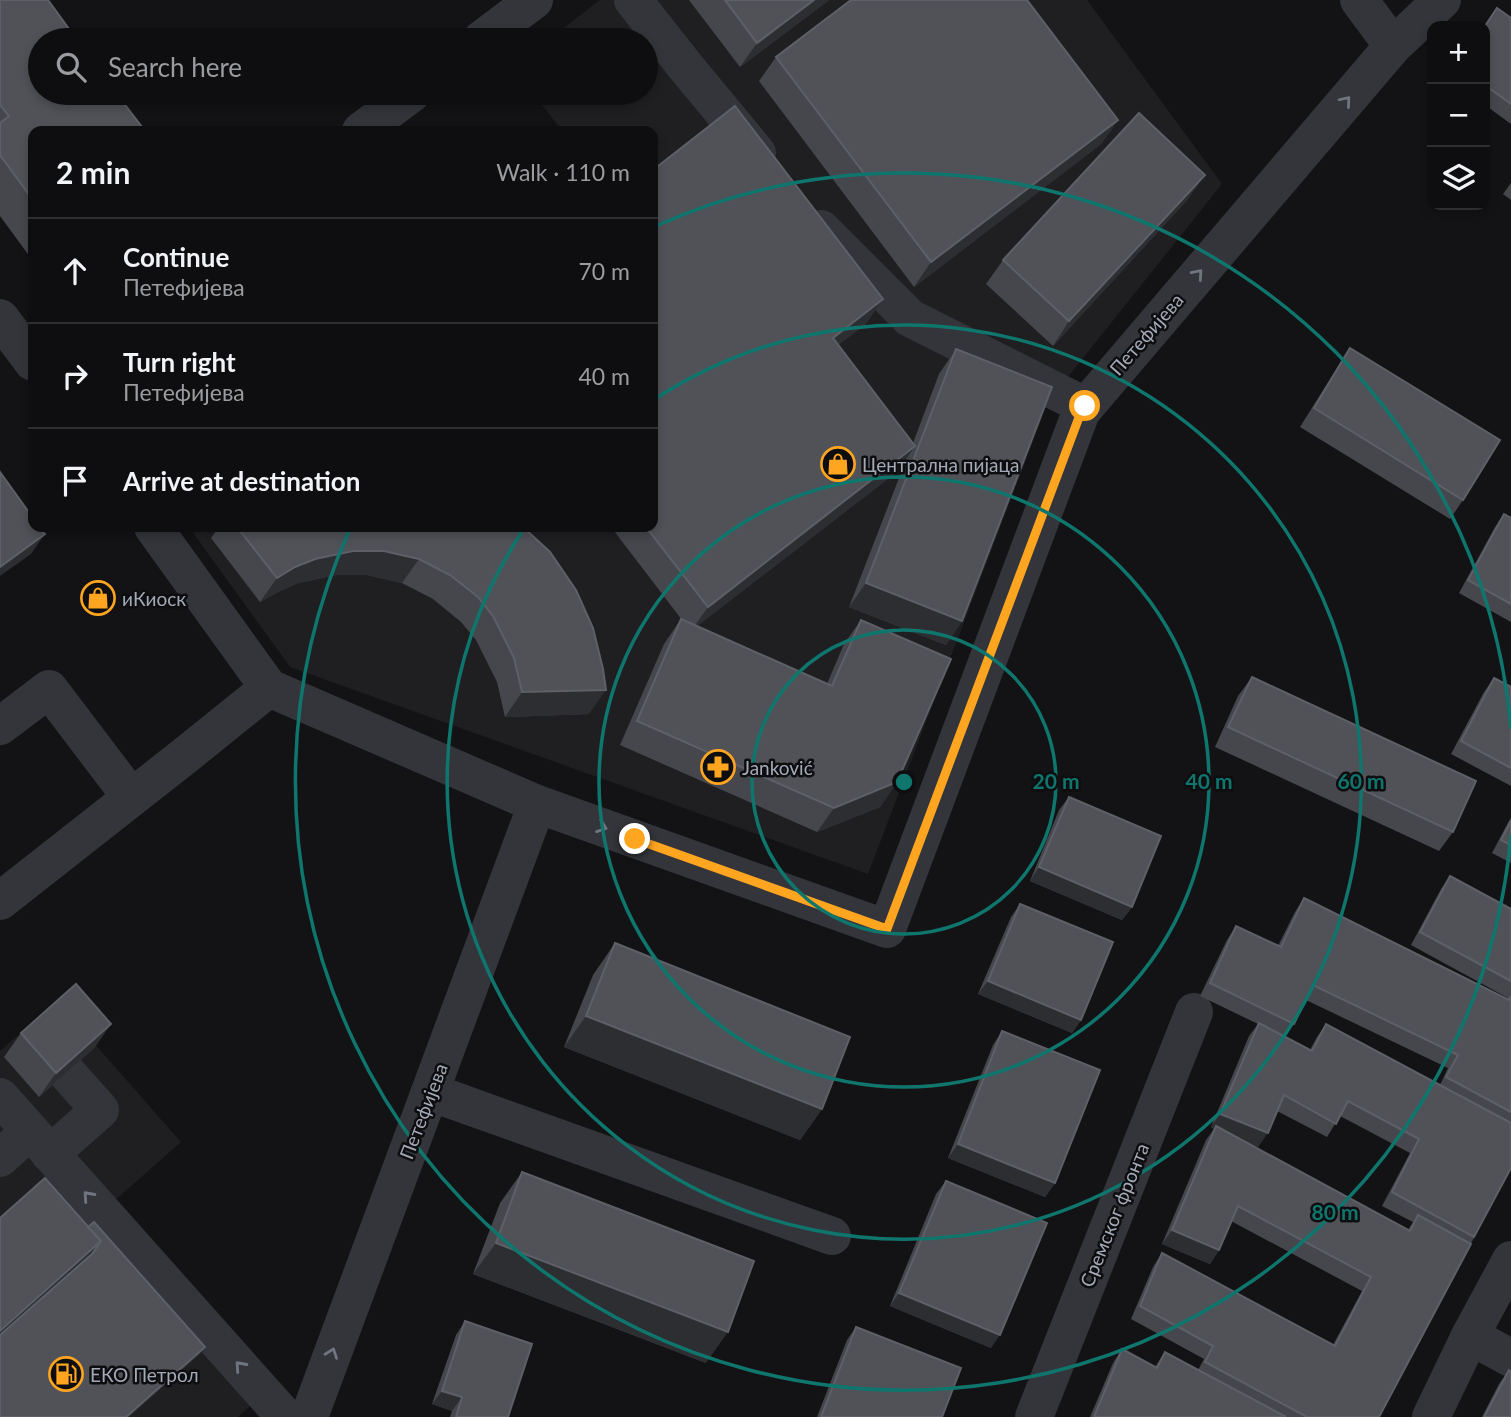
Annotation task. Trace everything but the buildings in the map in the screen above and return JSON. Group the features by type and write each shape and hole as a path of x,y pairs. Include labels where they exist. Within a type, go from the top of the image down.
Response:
{"street":[{"path":"497,28 534,0"},
{"path":"633,0 655,28"},
{"path":"1359,0 1393,46"},
{"name":"Петефијева","path":"269,688 537,804 887,929 1081,412 1393,46 1442,0"},
{"path":"658,32 777,177"},
{"path":"368,126 396,105"},
{"path":"803,207 819,227 910,318 1085,406"},
{"path":"0,318 28,355"},
{"path":"0,901 269,688 157,532"},
{"path":"0,726 49,689 131,797"},
{"name":"Петефијева","path":"309,1417 537,804"},
{"name":"Сремског фронта","path":"1034,1417 1194,1012"},
{"path":"0,1158 40,1142 100,1110 67,1073"},
{"path":"430,1092 832,1236"},
{"path":"0,1097 40,1142 119,1246 285,1417"},
{"path":"1431,1417 1470,1336 1511,1261"},
{"path":"1470,1336 1511,1358"}],"shaded area":[{"name":"Централна пијаца","path":"600,0 1087,0 1222,184 1048,402 868,874 290,667 192,532 658,532 658,126 558,126 542,105 658,105 658,28 564,28"},
{"path":"57,1001 181,1142 113,1202 274,1385 238,1417 0,1417 0,1051"}],"place":[{"name":"Централна пијаца","path":"838,464"},
{"name":"иКиоск","path":"98,598"},
{"name":"Janković","path":"718,767"},
{"name":"ЕКО Петрол","path":"66,1374"}],"route":[{"path":"635,839 887,929 1085,406"}]}
